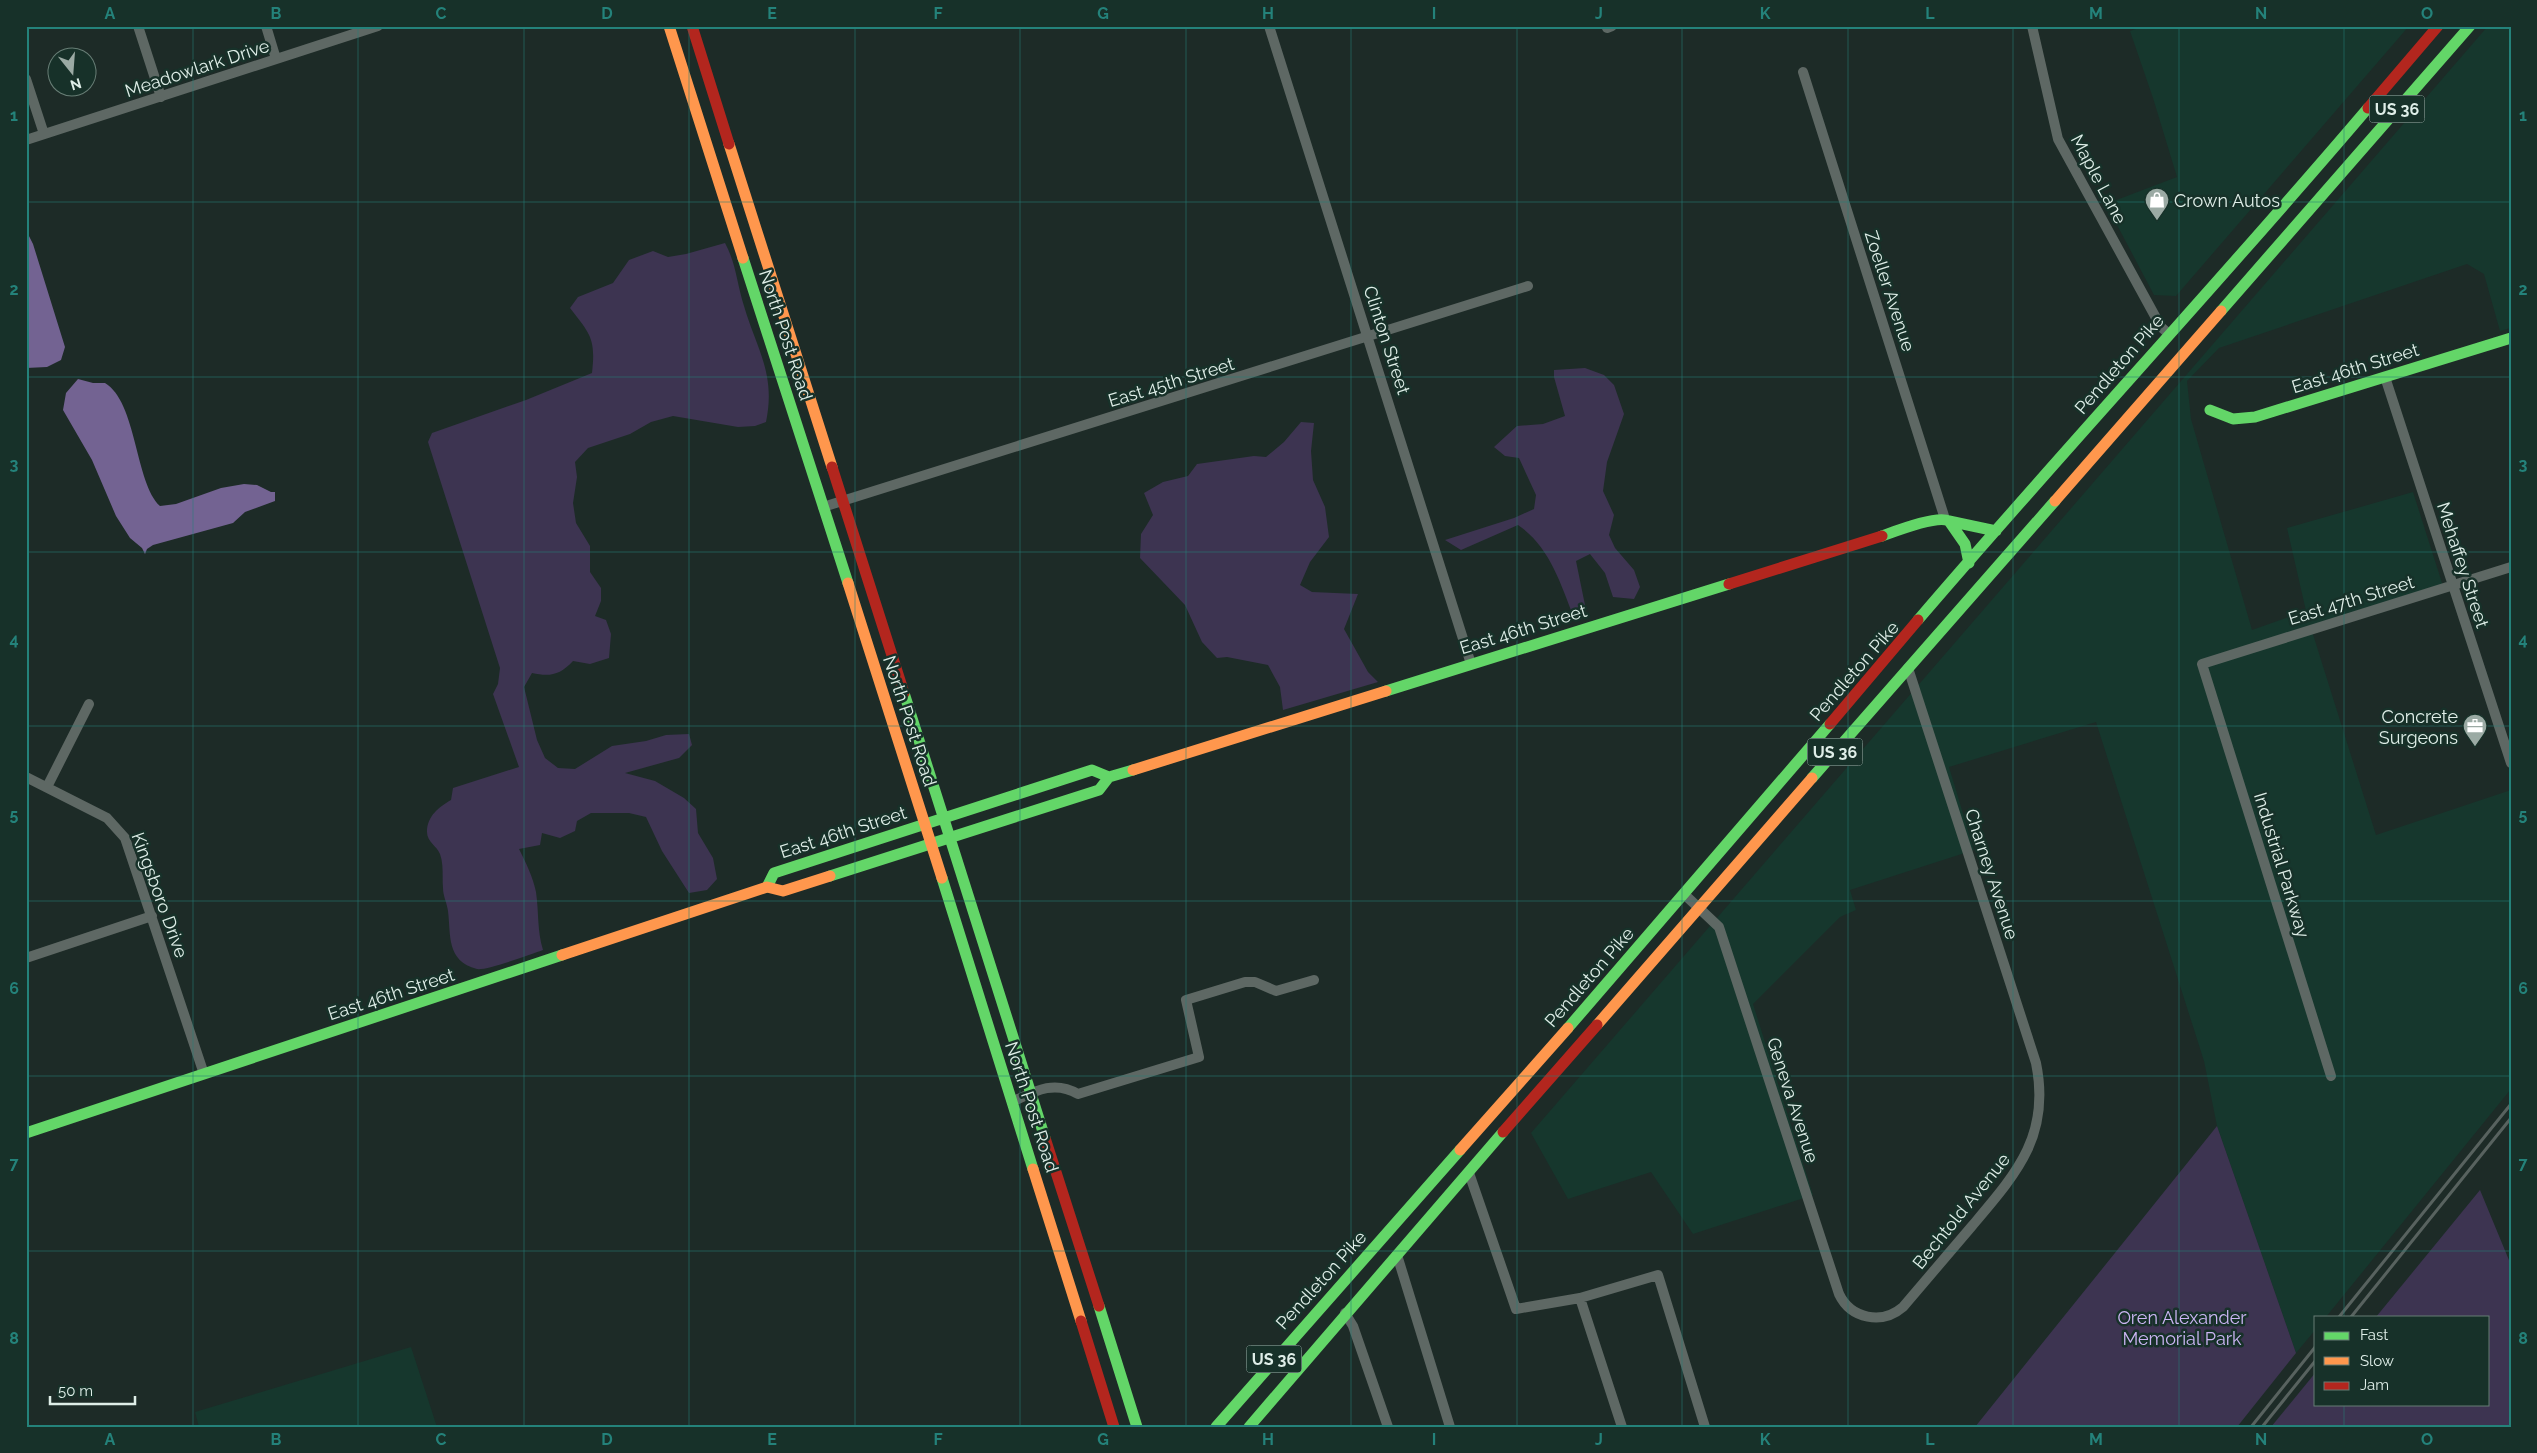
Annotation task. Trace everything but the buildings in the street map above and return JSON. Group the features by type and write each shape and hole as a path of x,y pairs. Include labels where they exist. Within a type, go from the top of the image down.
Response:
{"main road":[{"name":"North Post Road","path":"669,26 931,843 1114,1427"},
{"name":"North Post Road","path":"692,26 945,817 1137,1427"},
{"name":"Pendleton Pike","path":"1216,1427 1684,894 1996,531 2169,334 2286,205 2438,26"},
{"name":"US 36","path":"1249,1427 1345,1314 1701,908 1908,668 2470,26"},
{"name":"East 46th Street","path":"2210,410 2233,419 2255,417 2511,338"},
{"path":"1947,520 1996,531"},
{"path":"1947,520 1965,544 1969,563"},
{"name":"East 46th Street","path":"767,887 774,873 1092,770 1109,776 1787,565 1923,524 1947,520"},
{"name":"East 46th Street","path":"26,1133 767,887 783,892 1099,790 1109,776"}],"street":[{"path":"138,26 161,96"},
{"path":"266,26 276,59"},
{"name":"Meadowlark Drive","path":"26,140 378,26"},
{"name":"Clinton Street","path":"1269,26 1471,664"},
{"name":"Maple Lane","path":"2032,26 2060,144 2161,327 2169,334"},
{"name":"Zoeller Avenue","path":"1803,72 1947,520"},
{"path":"26,79 44,134"},
{"name":"East 45th Street","path":"823,507 1369,338 1528,286"},
{"name":"Mehaffey Street","path":"2385,377 2511,763"},
{"name":"East 47th Street","path":"2202,664 2511,567"},
{"name":"Industrial Parkway","path":"2202,664 2331,1076"},
{"name":"Charney Avenue","path":"1908,668 2034,1058 2040,1092"},
{"path":"46,787 89,704"},
{"name":"Kingsboro Drive","path":"26,777 98,813 118,829 129,847 204,1074"},
{"name":"Geneva Avenue","path":"1684,894 1720,926 1839,1294 1852,1310 1867,1317"},
{"path":"26,958 152,916"},
{"path":"1012,1102 1032,1093 1053,1087 1065,1086 1078,1094 1199,1057 1186,1000 1245,982 1255,982 1276,991 1314,980"},
{"name":"Bechtold Avenue","path":"1867,1317 1889,1316 1903,1307 2012,1180 2026,1157 2034,1137 2040,1092"},
{"path":"1469,1173 1516,1309 1580,1298 1658,1275 1705,1427"},
{"path":"1397,1255 1450,1427"},
{"path":"1580,1298 1622,1427"},
{"path":"1345,1314 1353,1326 1388,1427"}],"shaded area":[{"path":"2144,26 2409,26 2176,296 2154,295 2106,204 2177,177 2130,31"},
{"path":"2488,26 2511,26 2511,328 2500,331 2484,274 2467,264 2219,348 2187,381 2191,419 2252,630 2306,611 2287,528 2413,492 2443,586 2311,628 2376,835 2511,790 2511,1089 2327,1316 2314,1316 2314,1331 2296,1353 2217,1126 2204,1061 2096,722 1949,767 1974,850 1850,890 1856,910 1840,917 1753,1004 1813,1195 1693,1234 1651,1172 1568,1199 1531,1133"},
{"path":"26,230 33,244 65,347 61,360 47,367 26,368"},
{"path":"78,379 93,383 105,383 116,393 124,407 130,424 145,480 160,506 176,504 221,488 244,484 257,485 275,492 275,501 245,512 233,523 153,545 147,549 145,554 142,548 130,538 116,516 92,460 63,410 66,393"},
{"path":"411,1347 437,1427 199,1427 195,1412"}],"green space":[{"path":"725,243 732,258 744,306 764,362 769,390 766,422 755,426 738,427 673,416 651,422 630,434 588,448 575,462 577,477 573,503 576,523 590,546 590,572 601,588 601,601 595,616 606,620 611,634 609,658 590,664 573,661 559,672 549,675 532,673 524,687 537,740 545,758 558,768 575,769 612,746 646,741 666,735 689,734 692,745 679,758 625,773 655,781 684,798 696,809 698,833 713,858 717,879 707,890 689,893 662,851 646,817 629,813 591,813 577,821 575,831 560,838 542,833 540,845 519,849 535,886 543,950 498,965 477,969 460,960 452,946 448,911 443,891 441,858 439,851 427,835 429,821 434,813 451,800 453,788 519,767 493,694 498,684 500,668 428,442 432,433 526,400 592,373 593,352 590,337 570,308 578,297 613,283 629,260 653,251 668,257"},
{"path":"1585,368 1604,375 1614,385 1624,414 1607,462 1603,491 1614,515 1609,535 1615,548 1634,570 1640,587 1634,599 1613,597 1605,573 1590,554 1576,561 1586,610 1573,615 1546,554 1538,543 1518,525 1461,550 1445,540 1514,518 1534,509 1536,495 1519,458 1505,456 1494,447 1517,426 1543,424 1565,416 1554,377 1554,370"},
{"path":"1301,422 1314,423 1311,451 1313,480 1325,507 1329,537 1310,562 1300,585 1312,592 1358,594 1344,629 1368,672 1378,682 1283,710 1280,687 1268,665 1227,657 1217,658 1202,642 1185,605 1140,558 1141,534 1153,515 1144,493 1163,482 1188,476 1197,464 1254,456 1266,457 1284,442"},
{"name":"Oren Alexander Memorial Park","path":"2217,1126 2296,1353 2237,1427 1975,1427"},
{"path":"2480,1190 2511,1265 2511,1427 2271,1427 2314,1374 2314,1406 2490,1406 2490,1316 2377,1316"}],"railway":[{"path":"2340,1316 2511,1104"},
{"path":"2352,1316 2511,1118"},
{"path":"2251,1427 2314,1348"},
{"path":"2262,1427 2314,1362"}],"traffic: fast":[{"path":"2221,311 2470,26"},
{"path":"1918,620 2313,173 2368,108"},
{"path":"743,258 848,583"},
{"path":"2210,410 2233,419 2255,417 2511,338"},
{"path":"1812,778 2055,501"},
{"path":"1882,536 1926,522 1935,520 1949,521"},
{"path":"1949,521 1965,544 1969,563"},
{"path":"1949,521 1996,531"},
{"path":"1386,691 1729,584"},
{"path":"904,693 1045,1138"},
{"path":"1568,1028 1830,724"},
{"path":"767,887 774,873 1092,770 1109,777"},
{"path":"830,876 1099,790 1109,777 1133,770"},
{"path":"942,878 1033,1169"},
{"path":"26,1133 562,955"},
{"path":"1249,1427 1503,1132"},
{"path":"1216,1427 1460,1150"},
{"path":"1099,1306 1137,1427"}],"traffic: slow":[{"path":"669,26 743,258"},
{"path":"729,144 832,467"},
{"path":"2055,501 2221,311"},
{"path":"848,583 942,878"},
{"path":"1133,770 1386,691"},
{"path":"1597,1025 1812,778"},
{"path":"562,955 767,887 783,891 830,876"},
{"path":"1460,1150 1568,1028"},
{"path":"1033,1169 1081,1321"}],"traffic: jam":[{"path":"692,26 729,144"},
{"path":"2368,108 2438,26"},
{"path":"832,467 904,693"},
{"path":"1729,584 1882,536"},
{"path":"1830,724 1918,620"},
{"path":"1503,1132 1597,1025"},
{"path":"1045,1138 1099,1306"},
{"path":"1081,1321 1114,1427"}],"place":[{"name":"Crown Autos","path":"2157,221"},
{"name":"Concrete Surgeons","path":"2475,747"}]}
